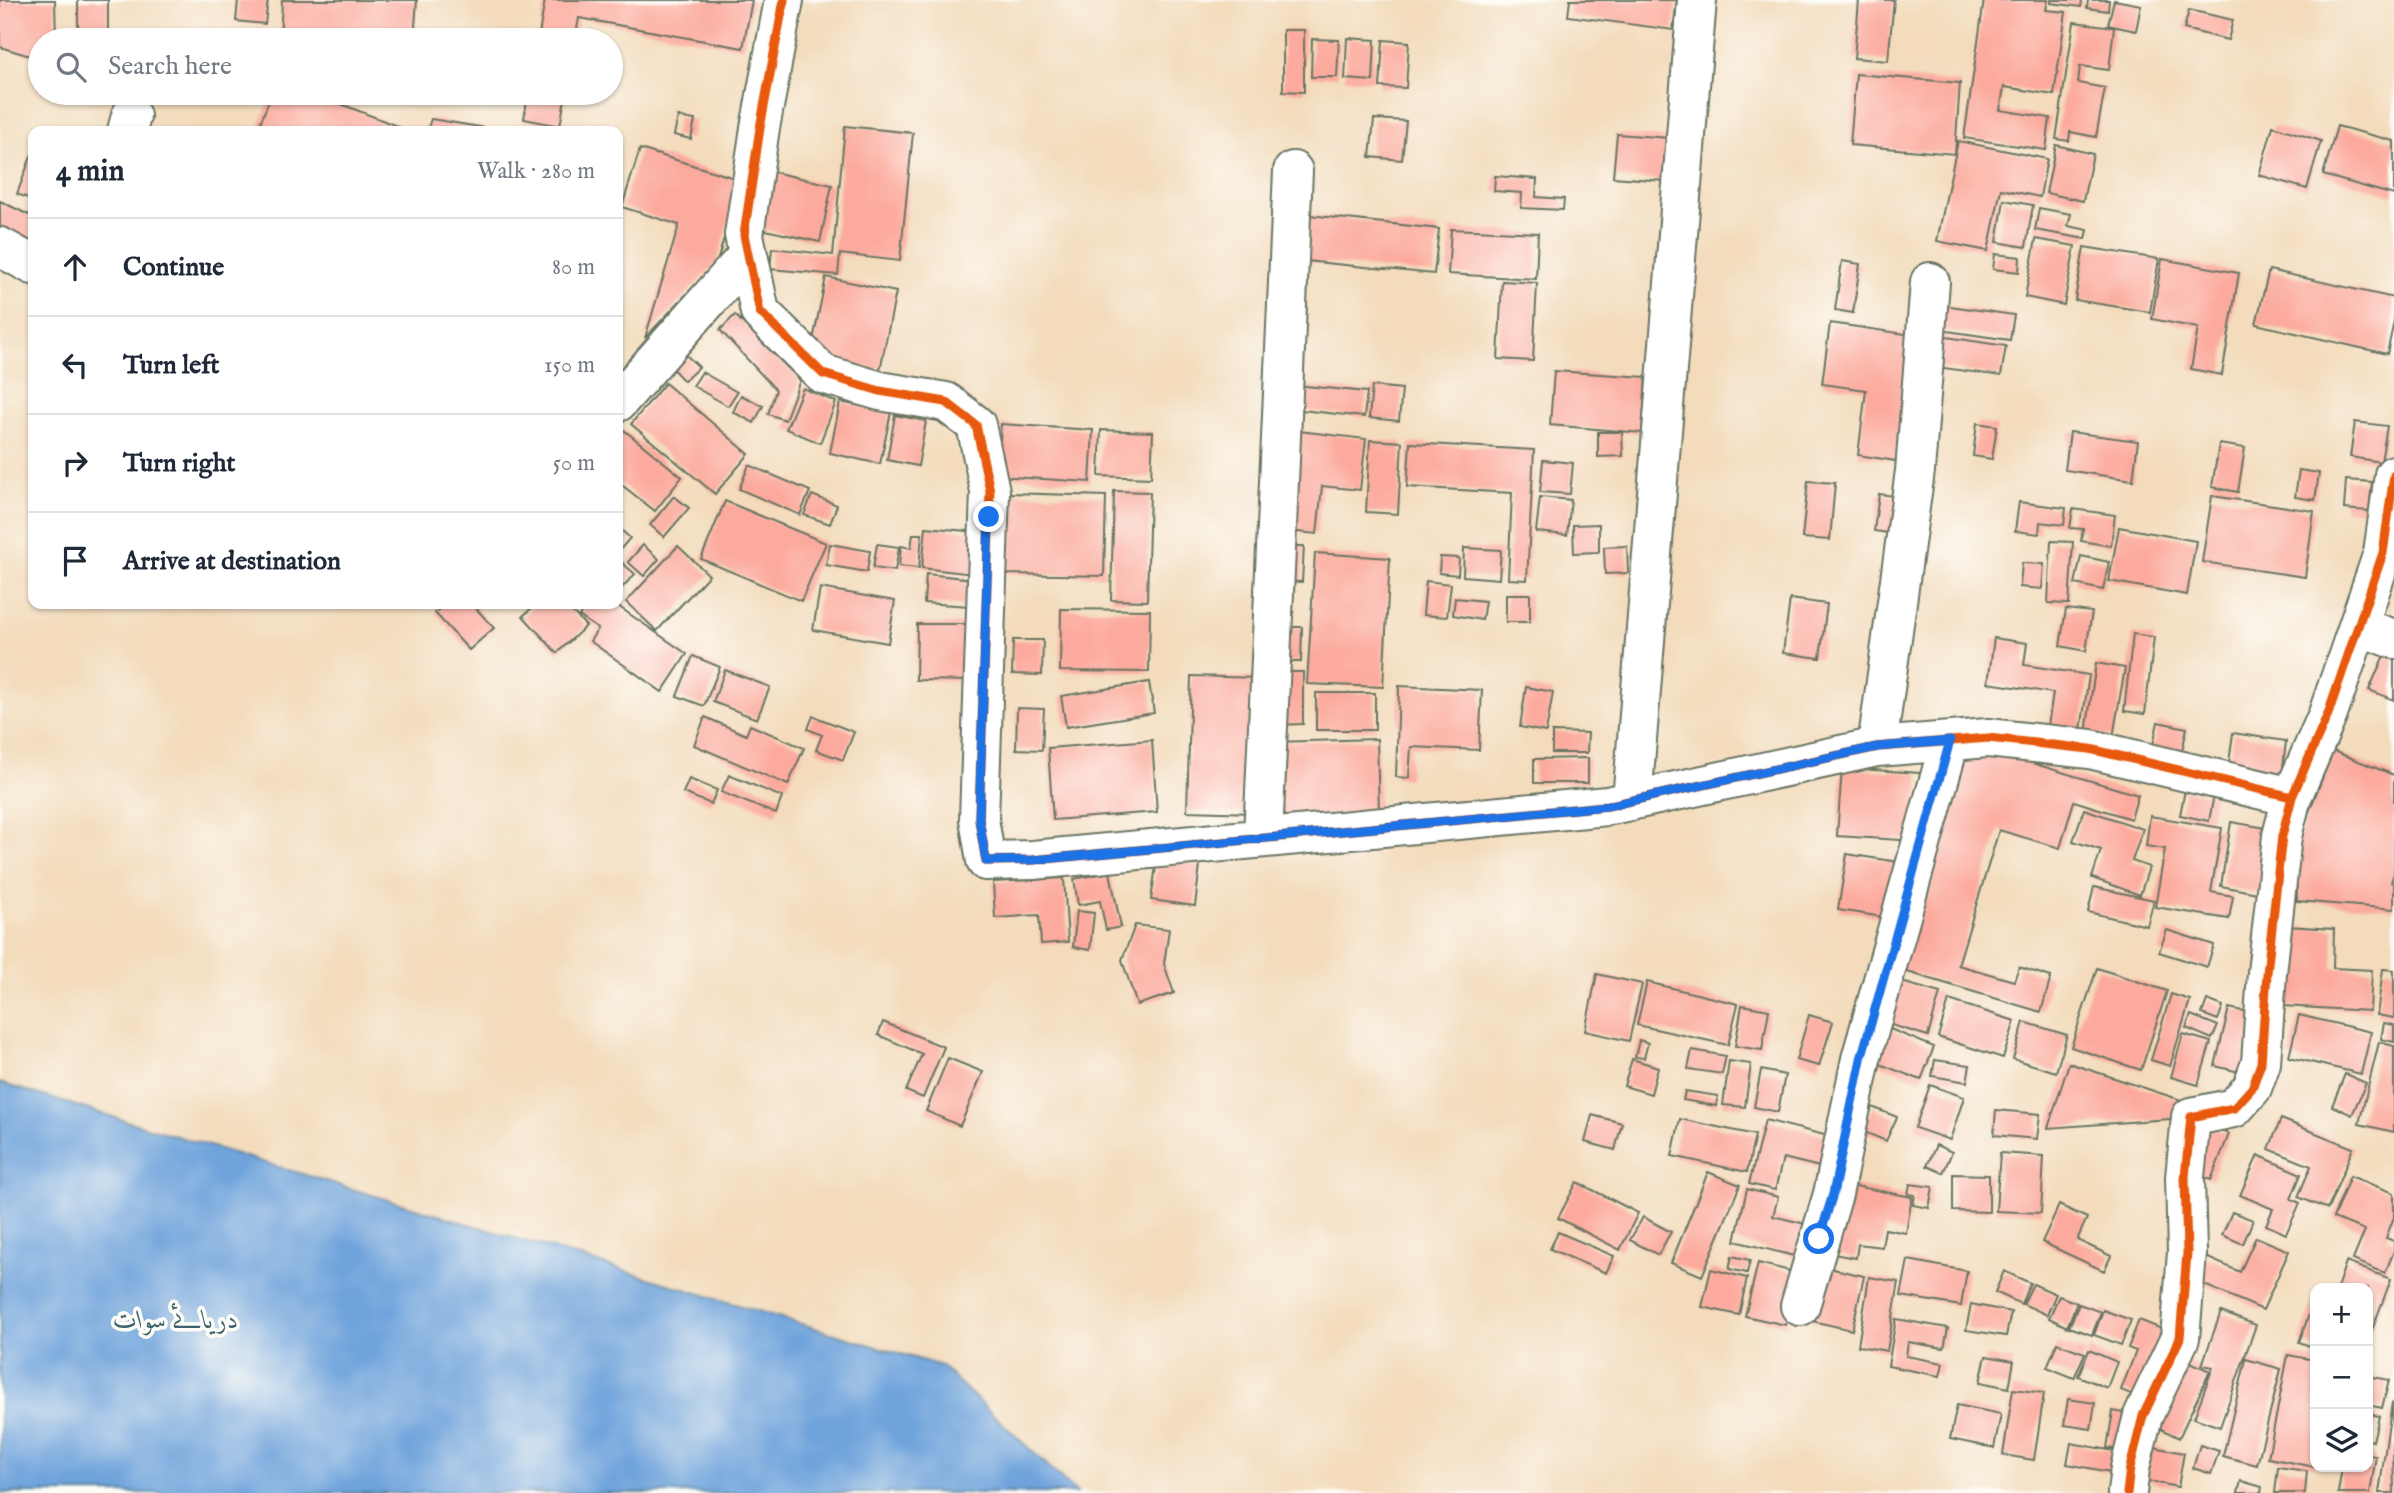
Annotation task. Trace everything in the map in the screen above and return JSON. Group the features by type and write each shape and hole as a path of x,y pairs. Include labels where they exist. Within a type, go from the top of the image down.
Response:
{"street":[{"path":"784,0 744,234 760,312 823,374 880,391 946,402 976,425 990,491 979,819 986,861 1033,860 1607,806 1877,747 1988,738 2090,749 2292,797"},
{"path":"1632,801 1697,0"},
{"path":"1263,837 1293,171"},
{"path":"0,247 28,262"},
{"path":"623,395 748,255"},
{"path":"1877,747 1915,471 1930,282"},
{"path":"2127,1493 2130,1468 2143,1416 2180,1338 2188,1253 2185,1177 2191,1118 2234,1108 2252,1088 2261,1063 2267,973 2282,836 2292,797 2328,714 2383,553 2394,475"},
{"path":"2358,626 2394,639"},
{"path":"1800,1306 1833,1194 1861,1059 1950,741"}],"water":[{"name":"دریائے سوات","path":"0,1083 941,1366 1077,1493 0,1493"}],"building":[{"path":"0,0 55,0 56,28 28,28 28,55 0,47"},
{"path":"78,0 108,0 108,28 78,28"},
{"path":"238,0 268,0 265,24 236,21"},
{"path":"282,0 417,0 415,28 281,28"},
{"path":"545,0 752,0 743,48 579,18 577,28 540,28"},
{"path":"1570,0 1677,0 1673,30 1568,16"},
{"path":"1859,0 1894,0 1888,61 1854,58"},
{"path":"1984,0 2048,0 2046,10 2066,12 2054,95 2004,87 2000,110 2050,118 2046,150 1964,138"},
{"path":"2051,0 2082,0 2081,7 2051,3"},
{"path":"2088,0 2109,0 2108,11 2087,8"},
{"path":"2114,0 2141,5 2136,31 2108,25"},
{"path":"2189,10 2233,20 2228,40 2184,29"},
{"path":"2074,22 2114,27 2109,70 2080,66 2078,83 2105,88 2096,137 2070,132 2069,141 2056,139"},
{"path":"1283,30 1304,30 1304,92 1283,91"},
{"path":"1347,38 1375,40 1373,81 1345,79"},
{"path":"1312,39 1339,40 1337,77 1311,77"},
{"path":"1383,40 1409,42 1406,88 1380,87"},
{"path":"1856,74 1960,83 1955,154 1850,145"},
{"path":"267,105 344,105 397,126 259,126"},
{"path":"526,105 564,105 560,126 524,119"},
{"path":"678,117 695,120 691,139 674,135"},
{"path":"431,119 474,126 429,126"},
{"path":"1374,119 1406,121 1402,160 1370,157"},
{"path":"845,126 913,133 900,261 840,254 838,275 770,269 772,248 833,255"},
{"path":"2273,126 2321,141 2307,189 2259,175"},
{"path":"2337,126 2394,141 2394,195 2323,175"},
{"path":"1617,134 1669,138 1665,181 1613,177"},
{"path":"1958,141 2047,159 2040,197 2001,189 1988,251 1937,241"},
{"path":"2056,145 2093,154 2083,201 2046,193"},
{"path":"640,149 741,180 717,262 645,338 679,225 623,207"},
{"path":"28,164 28,198 17,194"},
{"path":"764,170 832,185 820,242 752,227"},
{"path":"1495,176 1537,179 1536,197 1564,199 1563,210 1521,208 1522,193 1494,191"},
{"path":"2004,200 2033,205 2026,247 1997,242"},
{"path":"0,201 28,215 28,255 0,241"},
{"path":"2039,208 2071,214 2068,226 2088,230 2086,239 2035,230"},
{"path":"1300,214 1439,229 1434,274 1296,260"},
{"path":"1451,229 1538,233 1536,279 1448,274"},
{"path":"2036,239 2075,246 2064,305 2025,297"},
{"path":"2084,247 2159,259 2150,312 2075,300"},
{"path":"1995,254 2020,257 2019,272 1993,269"},
{"path":"2162,259 2239,273 2222,375 2191,369 2198,328 2152,319"},
{"path":"1842,261 1860,264 1853,313 1835,310"},
{"path":"2269,270 2394,298 2394,321 2387,354 2256,324"},
{"path":"826,277 896,292 880,370 810,355"},
{"path":"1502,281 1537,283 1533,361 1498,359"},
{"path":"1936,304 2014,315 2010,340 1933,329"},
{"path":"735,315 800,380 785,420 768,414 776,390 720,330"},
{"path":"1830,323 1919,336 1902,462 1858,455 1866,390 1822,384"},
{"path":"1933,335 2006,346 2001,376 1929,366"},
{"path":"685,354 699,367 684,381 671,367"},
{"path":"1554,371 1646,377 1642,433 1550,425"},
{"path":"702,372 737,392 728,406 693,386"},
{"path":"665,383 749,454 715,494 631,424"},
{"path":"1294,385 1367,392 1364,417 1292,409"},
{"path":"1372,386 1402,389 1399,421 1369,418"},
{"path":"803,388 836,402 820,443 786,429"},
{"path":"741,395 763,406 754,423 733,412"},
{"path":"840,402 891,412 880,464 830,453"},
{"path":"895,415 926,421 918,466 887,460"},
{"path":"2355,422 2387,426 2381,462 2350,457"},
{"path":"1977,423 1997,426 1992,459 1973,456"},
{"path":"1001,424 1093,430 1090,482 998,476"},
{"path":"1101,430 1153,432 1151,478 1099,476"},
{"path":"1291,430 1366,439 1360,490 1322,486 1317,534 1279,530"},
{"path":"623,431 682,477 655,511 623,486"},
{"path":"1598,432 1622,432 1623,456 1598,457"},
{"path":"2070,432 2138,441 2133,480 2065,470"},
{"path":"1370,440 1402,442 1398,514 1366,512"},
{"path":"1410,443 1534,450 1527,580 1508,579 1512,493 1407,487"},
{"path":"2219,444 2245,448 2238,492 2212,487"},
{"path":"1543,460 1573,463 1570,494 1540,492"},
{"path":"749,465 810,491 800,515 739,489"},
{"path":"2299,470 2319,473 2315,500 2295,497"},
{"path":"2346,480 2372,482 2369,511 2344,509"},
{"path":"1808,481 1835,483 1830,540 1802,538"},
{"path":"1114,491 1150,492 1147,601 1111,600"},
{"path":"1006,493 1106,496 1104,576 1005,574"},
{"path":"1879,494 1901,497 1896,534 1874,531"},
{"path":"812,495 837,505 830,524 804,515"},
{"path":"674,496 689,508 664,537 650,525"},
{"path":"2212,496 2314,511 2305,577 2202,562"},
{"path":"1540,497 1571,500 1567,535 1536,532"},
{"path":"725,501 826,543 801,601 701,559"},
{"path":"2019,502 2066,508 2064,525 2040,522 2039,534 2015,531"},
{"path":"2073,509 2115,515 2111,546 2081,541 2083,529 2070,528"},
{"path":"1599,524 1599,552 1574,553 1573,525"},
{"path":"926,527 977,532 973,574 922,568"},
{"path":"2119,527 2196,541 2187,595 2109,581"},
{"path":"623,532 630,538 623,546"},
{"path":"913,534 922,534 919,568 899,566 901,546 911,548"},
{"path":"2051,541 2073,542 2069,604 2048,603"},
{"path":"830,544 870,551 867,572 826,565"},
{"path":"877,544 899,547 895,571 873,568"},
{"path":"643,545 659,559 644,576 628,562"},
{"path":"678,546 709,575 657,631 626,602"},
{"path":"1283,546 1304,546 1302,582 1283,581"},
{"path":"1627,546 1628,573 1605,574 1604,547"},
{"path":"1464,548 1501,550 1499,579 1463,576"},
{"path":"1315,553 1390,558 1383,687 1307,684"},
{"path":"2081,556 2109,562 2103,590 2075,584"},
{"path":"1440,557 1459,558 1458,575 1439,573"},
{"path":"623,563 635,574 623,587"},
{"path":"2022,563 2044,564 2042,589 2020,587"},
{"path":"926,574 973,579 970,606 924,603"},
{"path":"1426,581 1451,584 1447,617 1423,615"},
{"path":"820,588 895,601 888,643 813,630"},
{"path":"1506,594 1530,594 1530,622 1506,622"},
{"path":"1455,598 1485,601 1482,620 1453,615"},
{"path":"1790,599 1827,604 1820,658 1783,653"},
{"path":"439,609 477,609 494,628 469,650 435,613"},
{"path":"531,609 570,609 586,626 557,653 523,616"},
{"path":"584,609 622,609 687,654 662,692 590,641 598,629 579,616"},
{"path":"1061,609 1150,610 1149,672 1060,671"},
{"path":"2066,609 2092,612 2086,651 2060,646"},
{"path":"917,624 973,624 972,681 916,680"},
{"path":"1279,627 1302,627 1301,662 1278,662"},
{"path":"2133,634 2154,637 2145,714 2124,711"},
{"path":"1994,638 2027,643 2024,665 2089,675 2080,737 2047,732 2053,693 1988,683"},
{"path":"1013,640 1043,640 1042,675 1012,674"},
{"path":"2385,653 2394,657 2394,700 2369,690"},
{"path":"693,656 720,667 704,706 677,696"},
{"path":"2096,663 2125,668 2113,737 2086,733"},
{"path":"725,670 770,687 757,719 713,702"},
{"path":"1275,672 1303,672 1303,724 1275,725"},
{"path":"1191,676 1258,678 1254,813 1187,811"},
{"path":"1149,682 1154,713 1066,727 1061,696"},
{"path":"1399,686 1482,690 1479,750 1411,747 1409,778 1396,777"},
{"path":"1526,687 1553,692 1546,732 1520,727"},
{"path":"1316,693 1375,693 1375,730 1316,730"},
{"path":"1017,708 1044,709 1042,750 1016,749"},
{"path":"813,716 854,732 843,760 816,750 822,735 808,729"},
{"path":"705,717 746,735 750,725 804,748 788,785 694,745"},
{"path":"2158,722 2187,728 2180,761 2151,754"},
{"path":"1552,732 1588,733 1587,753 1552,753"},
{"path":"2233,733 2286,741 2282,776 2228,770"},
{"path":"1377,739 1379,814 1276,817 1274,742"},
{"path":"1152,740 1157,812 1053,820 1048,748"},
{"path":"1962,742 2138,795 2131,819 2074,801 2060,848 1999,830 1958,965 2014,981 2019,967 2051,977 2041,1012 1894,968"},
{"path":"2333,751 2394,775 2394,873 2391,882 2394,883 2394,909 2297,901 2296,845"},
{"path":"1588,758 1588,783 1534,783 1534,759"},
{"path":"1842,768 1920,773 1916,841 1837,836"},
{"path":"729,775 782,797 776,814 721,792"},
{"path":"689,779 717,790 711,804 683,793"},
{"path":"2185,790 2214,795 2209,821 2180,815"},
{"path":"2084,809 2143,829 2132,861 2149,867 2140,895 2092,878 2101,850 2073,841"},
{"path":"2150,816 2222,828 2211,892 2233,896 2229,919 2155,907 2165,849 2146,846"},
{"path":"2231,822 2278,830 2267,895 2221,886"},
{"path":"1847,854 1905,863 1896,919 1838,910"},
{"path":"1157,859 1200,865 1195,906 1151,900"},
{"path":"1110,872 1121,927 1106,930 1100,901 1078,905 1074,879"},
{"path":"1064,878 1068,942 1041,944 1039,915 995,918 993,882"},
{"path":"2094,887 2154,900 2147,926 2088,912"},
{"path":"1077,911 1094,913 1090,950 1073,947"},
{"path":"1135,925 1169,929 1164,964 1174,993 1137,1005 1122,960"},
{"path":"2286,926 2334,929 2333,968 2372,970 2370,1011 2283,1006"},
{"path":"2167,930 2214,945 2207,967 2159,952"},
{"path":"2097,968 2167,991 2141,1070 2071,1047"},
{"path":"2383,969 2394,970 2394,1018 2377,1015"},
{"path":"1597,974 1642,984 1629,1041 1585,1031"},
{"path":"1891,979 1940,993 1928,1036 1878,1021"},
{"path":"1647,982 1738,1004 1728,1045 1637,1025"},
{"path":"2171,994 2190,1000 2170,1066 2151,1060"},
{"path":"1949,1000 2015,1021 2003,1058 1938,1037"},
{"path":"2207,1000 2223,1006 2218,1020 2202,1014"},
{"path":"1742,1005 1769,1010 1762,1050 1735,1046"},
{"path":"2229,1008 2260,1015 2247,1074 2215,1066"},
{"path":"1809,1015 1833,1022 1819,1066 1796,1060"},
{"path":"2191,1015 2218,1026 2212,1039 2186,1028"},
{"path":"2299,1015 2371,1032 2361,1074 2289,1057"},
{"path":"883,1022 944,1047 923,1098 906,1091 922,1054 878,1035"},
{"path":"2024,1022 2067,1035 2056,1072 2013,1059"},
{"path":"2384,1023 2394,1025 2394,1042 2381,1039"},
{"path":"1890,1029 1934,1047 1921,1080 1877,1063"},
{"path":"2183,1034 2211,1042 2198,1085 2171,1077"},
{"path":"1639,1040 1648,1043 1644,1058 1635,1057"},
{"path":"2379,1042 2394,1046 2394,1132 2359,1124"},
{"path":"1692,1050 1726,1056 1722,1074 1688,1069"},
{"path":"948,1058 983,1072 960,1126 926,1111"},
{"path":"1632,1059 1658,1067 1651,1094 1624,1086"},
{"path":"1935,1060 1970,1065 1967,1082 1932,1076"},
{"path":"1729,1061 1751,1064 1745,1107 1723,1105"},
{"path":"2069,1063 2187,1102 2183,1118 2048,1128"},
{"path":"1761,1070 1785,1075 1778,1112 1754,1107"},
{"path":"2345,1074 2366,1083 2352,1115 2332,1106"},
{"path":"1930,1085 1964,1097 1950,1140 1915,1128"},
{"path":"1685,1091 1718,1096 1716,1106 1683,1100"},
{"path":"1872,1107 1897,1117 1886,1141 1862,1131"},
{"path":"1996,1110 2040,1114 2037,1139 1994,1135"},
{"path":"1592,1115 1622,1123 1615,1150 1585,1142"},
{"path":"1680,1119 1755,1135 1747,1172 1672,1156"},
{"path":"2281,1119 2353,1148 2328,1209 2298,1197 2311,1166 2269,1149"},
{"path":"1765,1120 1836,1138 1828,1169 1783,1158 1775,1190 1749,1184"},
{"path":"2208,1126 2229,1134 2211,1180 2189,1172"},
{"path":"1936,1145 1952,1152 1943,1173 1927,1166"},
{"path":"2000,1153 2044,1156 2041,1213 1996,1211"},
{"path":"2258,1155 2301,1174 2291,1199 2300,1203 2286,1234 2266,1225 2273,1209 2240,1195"},
{"path":"1708,1172 1740,1185 1702,1276 1671,1263"},
{"path":"1953,1174 1989,1175 1989,1212 1953,1211"},
{"path":"2350,1176 2394,1193 2394,1217 2386,1238 2394,1241 2394,1251 2385,1273 2353,1260 2365,1230 2333,1218"},
{"path":"1577,1182 1638,1213 1620,1250 1558,1218"},
{"path":"1839,1183 1912,1197 1906,1233 1885,1229 1882,1247 1858,1244 1856,1258 1827,1253"},
{"path":"1910,1184 1933,1187 1929,1208 1913,1205 1915,1195 1908,1194"},
{"path":"1747,1189 1778,1197 1773,1216 1814,1226 1806,1259 1735,1241"},
{"path":"2059,1205 2087,1218 2077,1240 2111,1256 2104,1271 2042,1242"},
{"path":"2232,1212 2253,1220 2243,1244 2222,1235"},
{"path":"1643,1217 1671,1232 1658,1255 1630,1240"},
{"path":"1558,1232 1614,1256 1606,1273 1550,1249"},
{"path":"2256,1237 2289,1251 2263,1310 2195,1281 2206,1257 2240,1272"},
{"path":"1732,1256 1750,1260 1747,1273 1729,1269"},
{"path":"1908,1260 1967,1271 1961,1306 1901,1296"},
{"path":"2346,1262 2391,1279 2373,1328 2373,1283 2339,1283"},
{"path":"1758,1263 1798,1273 1786,1325 1745,1316"},
{"path":"1824,1267 1864,1276 1852,1330 1812,1321"},
{"path":"1711,1269 1747,1278 1739,1315 1702,1307"},
{"path":"2004,1271 2030,1283 2021,1304 1995,1292"},
{"path":"1869,1277 1899,1282 1887,1351 1858,1346"},
{"path":"2033,1284 2056,1294 2047,1315 2023,1304"},
{"path":"2059,1296 2077,1303 2067,1327 2049,1318"},
{"path":"1971,1304 2011,1312 2006,1336 1966,1330"},
{"path":"2079,1304 2101,1312 2092,1335 2069,1327"},
{"path":"2103,1310 2131,1320 2121,1345 2094,1335"},
{"path":"2221,1312 2256,1325 2220,1427 2194,1418 2213,1367 2202,1365"},
{"path":"2310,1312 2310,1346 2299,1342"},
{"path":"1896,1319 1948,1328 1944,1348 1908,1342 1906,1356 1943,1363 1940,1376 1888,1366"},
{"path":"2139,1320 2172,1333 2145,1400 2121,1390 2136,1351 2128,1348"},
{"path":"2057,1343 2085,1353 2074,1378 2047,1367"},
{"path":"2089,1350 2117,1362 2107,1388 2078,1376"},
{"path":"2175,1355 2210,1371 2179,1438 2145,1421"},
{"path":"2288,1355 2310,1359 2310,1466 2268,1458"},
{"path":"1986,1356 2014,1361 2009,1388 1980,1382"},
{"path":"2246,1359 2281,1369 2257,1465 2223,1456"},
{"path":"2373,1377 2389,1380 2382,1408 2373,1406"},
{"path":"2013,1389 2044,1393 2034,1460 2003,1455"},
{"path":"2068,1399 2095,1403 2091,1429 2064,1425"},
{"path":"2392,1402 2394,1493 2379,1493"},
{"path":"1957,1405 2001,1414 1994,1448 1950,1439"},
{"path":"2113,1411 2134,1415 2128,1451 2107,1448"},
{"path":"2373,1415 2379,1416 2373,1441"},
{"path":"2071,1443 2120,1452 2116,1473 2067,1464"},
{"path":"2143,1445 2184,1453 2178,1487 2137,1479"},
{"path":"2200,1445 2219,1451 2211,1474 2193,1468"},
{"path":"2373,1456 2376,1456 2370,1493 2338,1493 2341,1472 2373,1472"},
{"path":"2278,1467 2307,1471 2305,1493 2275,1493"},
{"path":"2241,1481 2262,1487 2261,1493 2238,1493"}],"cycle path":[{"path":"784,0 760,128 744,235 760,312 823,374 880,391 946,402 976,425 990,491 979,819 986,861 1033,860 1607,806 1877,747 1988,738 2090,749 2292,797"},
{"path":"2127,1493 2130,1468 2143,1416 2180,1338 2187,1253 2185,1177 2191,1117 2234,1108 2252,1088 2261,1063 2267,973 2282,836 2292,797 2328,714 2383,553 2394,475"}],"route":[{"path":"989,517 979,819 986,861 1033,860 1607,806 1877,747 1950,741 1861,1059 1833,1194 1819,1239"}]}
